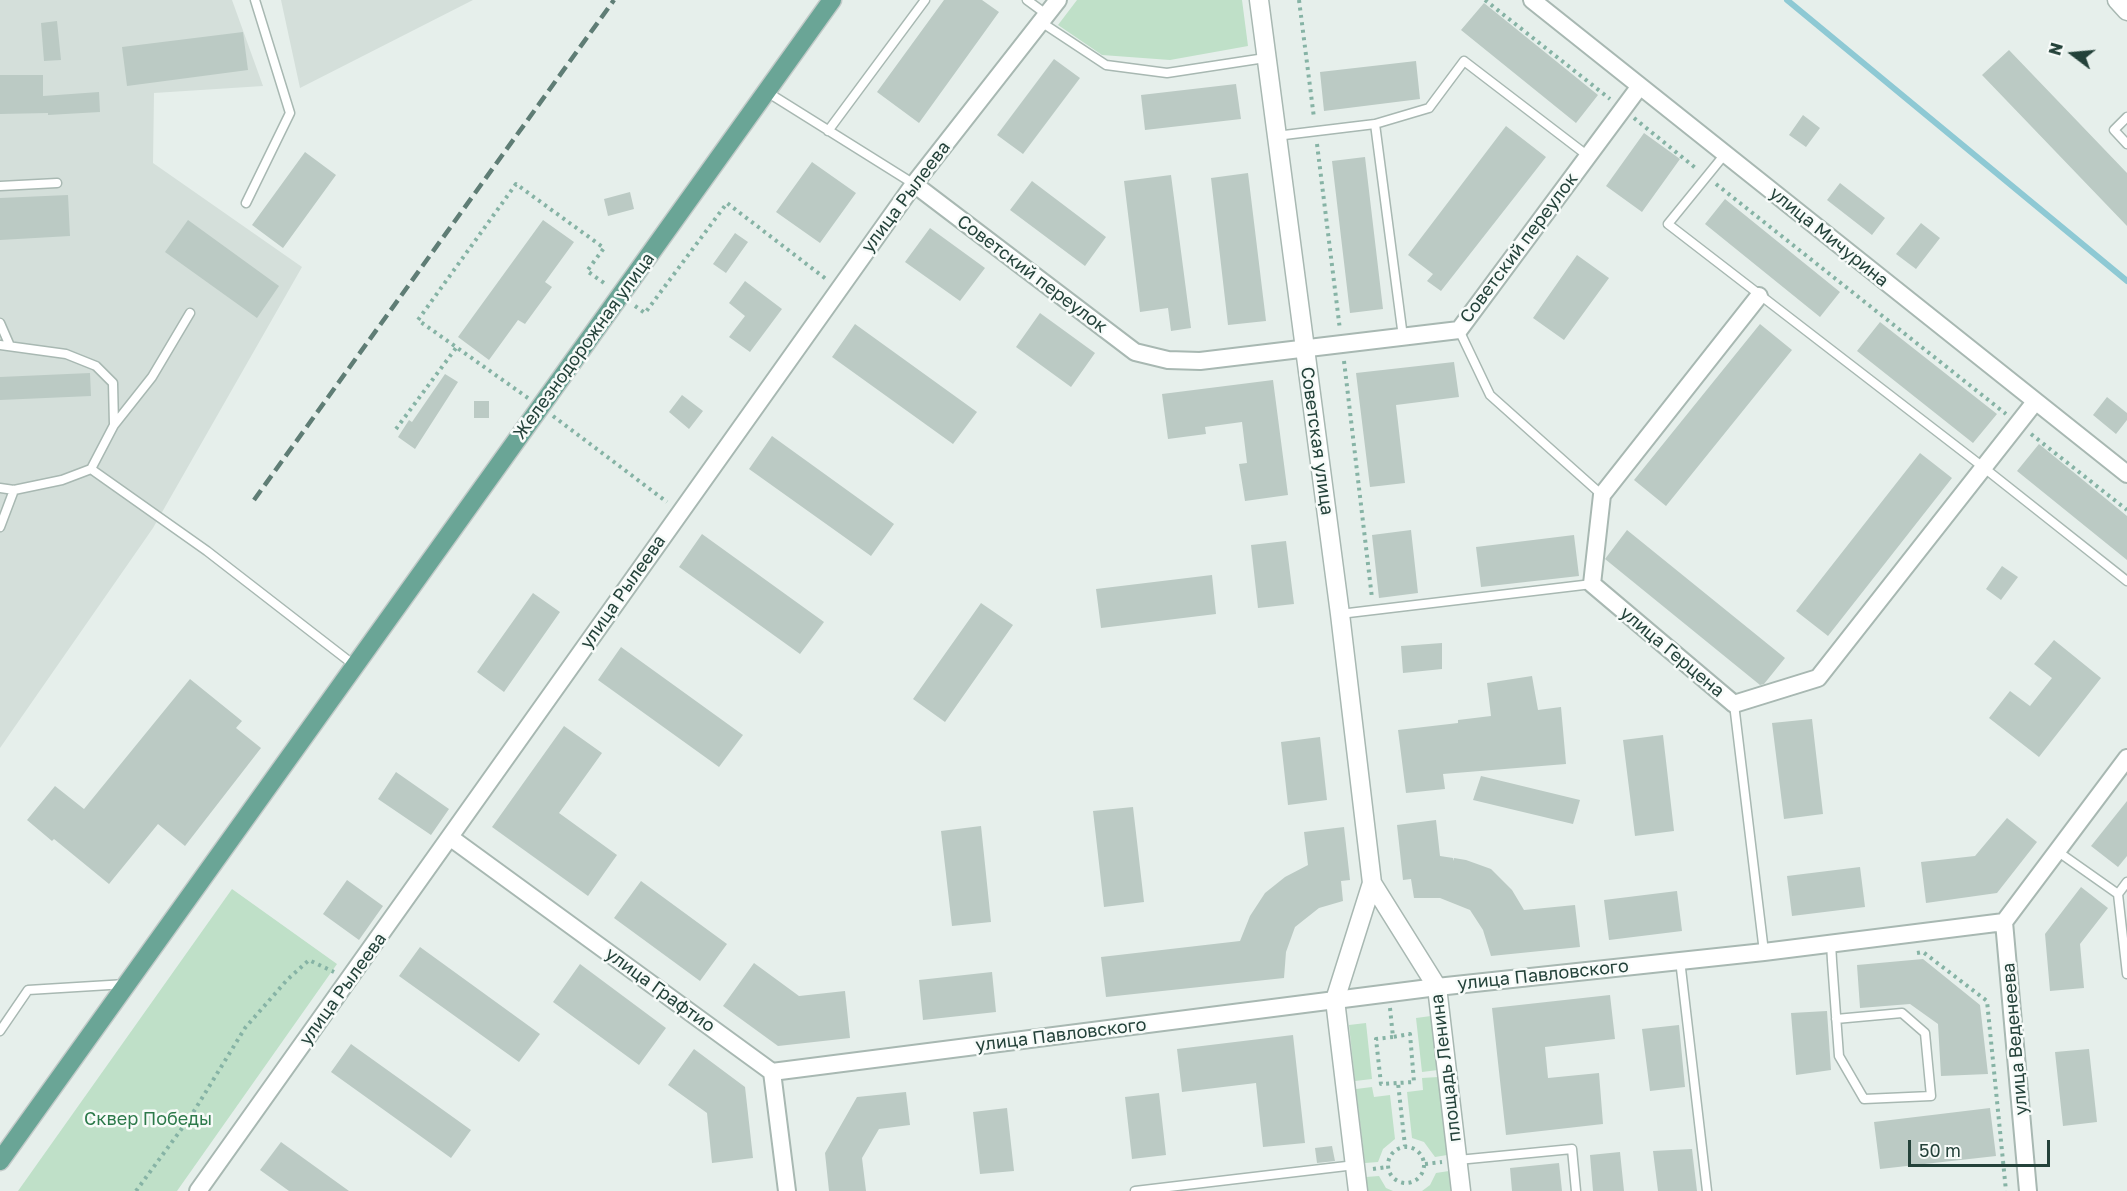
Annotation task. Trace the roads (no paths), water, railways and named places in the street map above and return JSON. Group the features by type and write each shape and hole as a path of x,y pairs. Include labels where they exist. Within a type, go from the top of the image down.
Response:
{"main road":[{"name":"Железнодорожная улица","path":"0,1161 832,0"}],"street":[{"name":"улица Рылеева","path":"198,1191 914,184 1058,0"},
{"name":"Советская улица","path":"1259,0 1340,614 1372,883"},
{"name":"улица Мичурина","path":"1533,0 2127,474"},
{"path":"2117,0 2127,11"},
{"name":"Советский переулок","path":"914,184 1135,352 1168,360 1200,361 1459,330 1640,86"},
{"path":"1592,584 1602,495 1760,296"},
{"name":"улица Герцена","path":"1592,584 1734,704 1818,678 2035,402"},
{"path":"2004,922 2127,758"},
{"name":"улица Графтио","path":"451,838 772,1072"},
{"path":"1358,1191 1335,999 1372,883"},
{"name":"площадь Ленина","path":"1372,883 1437,987 1461,1191"},
{"name":"улица Павловского","path":"772,1072 1335,999 1764,952 2004,922"},
{"name":"улица Веденеева","path":"2004,922 2028,1191"},
{"path":"772,1072 787,1191"}],"lane":[{"path":"246,203 290,113 255,0"},
{"path":"828,131 925,0"},
{"path":"1027,0 1044,18 1106,65 1167,73 1266,58"},
{"path":"1276,136 1375,124 1429,108 1464,62 1588,156"},
{"path":"766,92 914,184"},
{"path":"2127,117 2114,130 2127,144"},
{"path":"1375,124 1403,337"},
{"path":"1725,154 1668,224 2127,581"},
{"path":"0,186 57,183"},
{"path":"0,488 14,490 62,480 91,469 114,425 152,377 190,313"},
{"path":"0,323 10,346"},
{"path":"1459,330 1490,395 1602,495"},
{"path":"0,345 66,354 96,366 113,382 114,425"},
{"path":"91,469 207,551 354,665"},
{"path":"0,527 14,490"},
{"path":"1340,614 1592,584"},
{"path":"1734,704 1764,952"},
{"path":"2057,851 2118,894"},
{"path":"2127,882 2118,894 2127,974"},
{"path":"1830,943 1839,1056 1864,1099 1931,1096 1925,1033 1902,1013 1836,1018"},
{"path":"1680,960 1707,1191"},
{"path":"0,1031 28,990 126,984"},
{"path":"1457,1160 1572,1149 1576,1191"},
{"path":"1135,1191 1355,1165"}],"waterway":[{"path":"1787,0 2127,281"}],"railway":[{"path":"254,500 614,0"}],"park label":[{"name":"Сквер Победы","path":"148,1119"}]}
